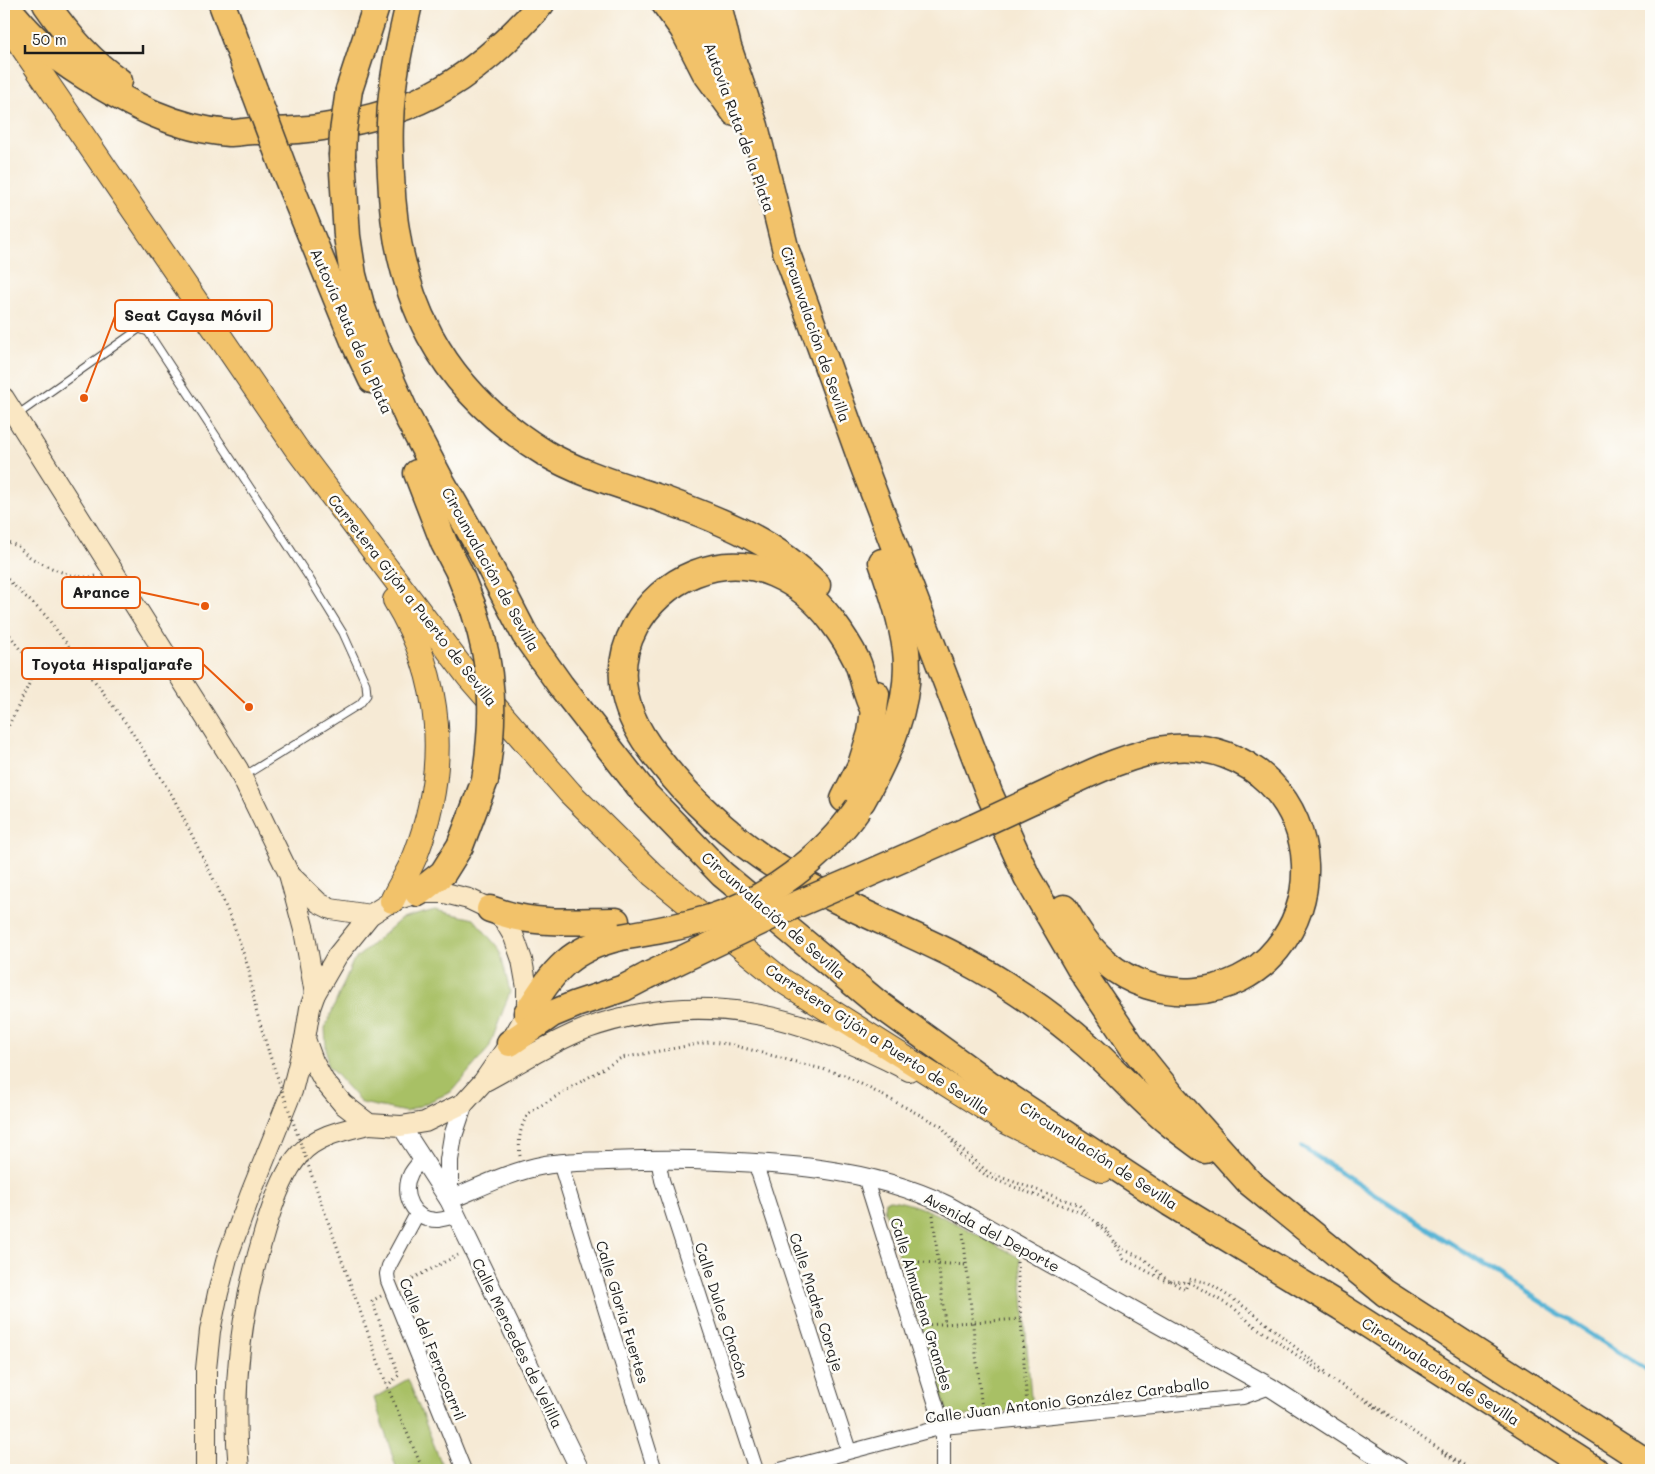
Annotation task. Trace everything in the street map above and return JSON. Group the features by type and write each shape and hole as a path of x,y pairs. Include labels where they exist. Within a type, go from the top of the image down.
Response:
{"highway":[{"path":"5,4 27,31 54,55 100,86 144,110 170,120 209,130 230,133 294,131 355,123 406,107 444,88 485,60 522,26 541,4"},
{"path":"46,4 70,37 108,73 126,85 148,98 186,115 213,122 236,125 253,131"},
{"name":"Autovía Ruta de la Plata","path":"222,4 285,172 356,346 417,473 468,558 525,635"},
{"name":"Circunvalación de Sevilla","path":"377,4 349,90 343,132 342,156 347,236 353,275 361,306 376,346 407,416 440,479 482,552 525,635 560,686 646,796 722,874 876,1002 988,1083 1170,1203 1341,1307 1595,1470"},
{"path":"409,4 396,66 390,122 394,224 408,284 418,313 437,350 453,373 486,408 516,433 548,454 592,475 727,523 774,549 798,568 834,603 863,643 877,690 871,733 861,765 844,799 824,825 799,849 771,871 754,881 715,899 641,918 575,954 558,968 547,981 527,1013"},
{"path":"665,4 683,29 705,72 735,113"},
{"name":"Autovía Ruta de la Plata","path":"695,4 786,251"},
{"name":"Circunvalación de Sevilla","path":"718,4 728,47 755,126 786,251 862,462 989,793 1027,876 1082,972 1132,1046 1173,1097 1250,1183 1385,1293 1651,1465"},
{"name":"Carretera Gijón a Puerto de Sevilla","path":"4,20 296,448 468,676 570,793 653,874 783,981 1005,1121 1170,1203"},
{"path":"296,448 408,622 422,654 433,696 437,730 436,775 416,855 392,901"},
{"path":"490,909 517,917 539,920 572,922 618,929 665,930 712,917 761,895 817,854 841,830 858,808 884,759 899,714 907,672 904,639 891,587 864,510 862,462"},
{"path":"417,473 444,543 458,570 474,610 486,650 490,674 491,730 485,780 460,846 443,873 418,893"},
{"path":"874,710 868,701 856,660 833,622 805,592 773,573 736,566 716,567 681,579 654,600 635,626 629,640 623,673 626,704 632,718 650,749 673,778 716,822 758,856 801,882 951,953 1003,983 1090,1047 1167,1121 1250,1183"},
{"path":"510,1043 552,1014 624,988 793,906 975,827 1033,800 1120,762 1158,750 1188,747 1232,757 1257,772 1275,788 1290,809 1304,846 1306,871 1302,900 1292,926 1278,948 1258,968 1227,984 1200,991 1182,993 1164,991 1132,981 1105,963 1079,933 1057,896 1024,832 994,761 967,736"}],"main road":[{"path":"4,398 242,777 289,874 304,930 315,994"},
{"path":"289,874 319,903 331,909 370,915"},
{"path":"206,1470 206,1369 210,1331 218,1292 227,1258 292,1091 306,1039 310,1008 315,994 337,956 370,915 392,901 418,893 445,893 469,899 490,909 504,920 514,937 522,960 527,988 527,1013 510,1043 483,1082 464,1103 425,1122 401,1126 369,1124 334,1133 317,1141 300,1153 288,1172 271,1209 251,1281 239,1355 236,1419 239,1470"},
{"path":"483,1082 561,1040 608,1022 668,1010 720,1009 749,1012 780,1019 843,1041 897,1065 1005,1121"},
{"path":"306,1039 312,1061 324,1081 343,1104 369,1124"}],"street":[{"path":"449,1200 449,1160 453,1136 464,1103"},
{"path":"401,1126 449,1200"},
{"path":"422,1158 410,1174 406,1189 411,1207 417,1214 430,1219 438,1220 457,1216"},
{"name":"Avenida del Deporte","path":"449,1200 522,1171 560,1163 658,1159 755,1162 801,1166 865,1177 898,1185 930,1197 961,1213 1270,1387 1399,1470"},
{"name":"Calle Dulce Chacón","path":"658,1159 662,1180 756,1470"},
{"name":"Calle Madre Coraje","path":"755,1162 849,1451"},
{"name":"Calle Gloria Fuertes","path":"560,1163 655,1470"},
{"name":"Calle Almudena Grandes","path":"865,1177 943,1428 943,1470"},
{"name":"Calle Mercedes de Velilla","path":"449,1200 580,1470"},
{"name":"Calle del Ferrocarril","path":"417,1214 389,1266 387,1274 391,1290 464,1470"},
{"name":"Calle Juan Antonio González Caraballo","path":"780,1470 943,1428 1243,1397 1270,1387"}],"lane":[{"path":"15,416 139,329 148,332 308,576 343,633 366,684 367,695 360,704 242,777"}],"path":[{"path":"4,542 16,544 32,558 65,573 92,577 113,573"},
{"path":"4,576 46,616 128,726 173,797 216,886 234,926 248,967 256,1010 320,1199 388,1386 423,1470"},
{"path":"4,627 27,659 30,682 4,735"},
{"path":"948,1134 962,1150 988,1173 1079,1205 1124,1250 1143,1258 1162,1277 1177,1286 1185,1290 1189,1279 1209,1283 1252,1312 1334,1380 1386,1411 1468,1470"},
{"path":"930,1197 945,1324"},
{"path":"961,1213 983,1423"},
{"path":"1016,1244 1028,1419"},
{"path":"388,1386 399,1375 372,1301 472,1248"},
{"path":"891,1260 966,1266"},
{"path":"912,1326 1021,1319"}],"green space":[{"path":"435,910 474,919 500,950 510,992 489,1048 451,1092 406,1112 362,1103 327,1065 325,1028 353,961 401,919"},
{"path":"885,1201 905,1203 939,1215 1020,1258 1032,1410 952,1417 948,1414 884,1209"},
{"path":"408,1379 444,1470 397,1470 374,1398"}],"waterway":[{"path":"1302,1147 1651,1373"}],"place":[{"name":"Seat Caysa Móvil","path":"84,398"},
{"name":"Arance","path":"205,606"},
{"name":"Toyota Hispaljarafe","path":"249,707"}]}
